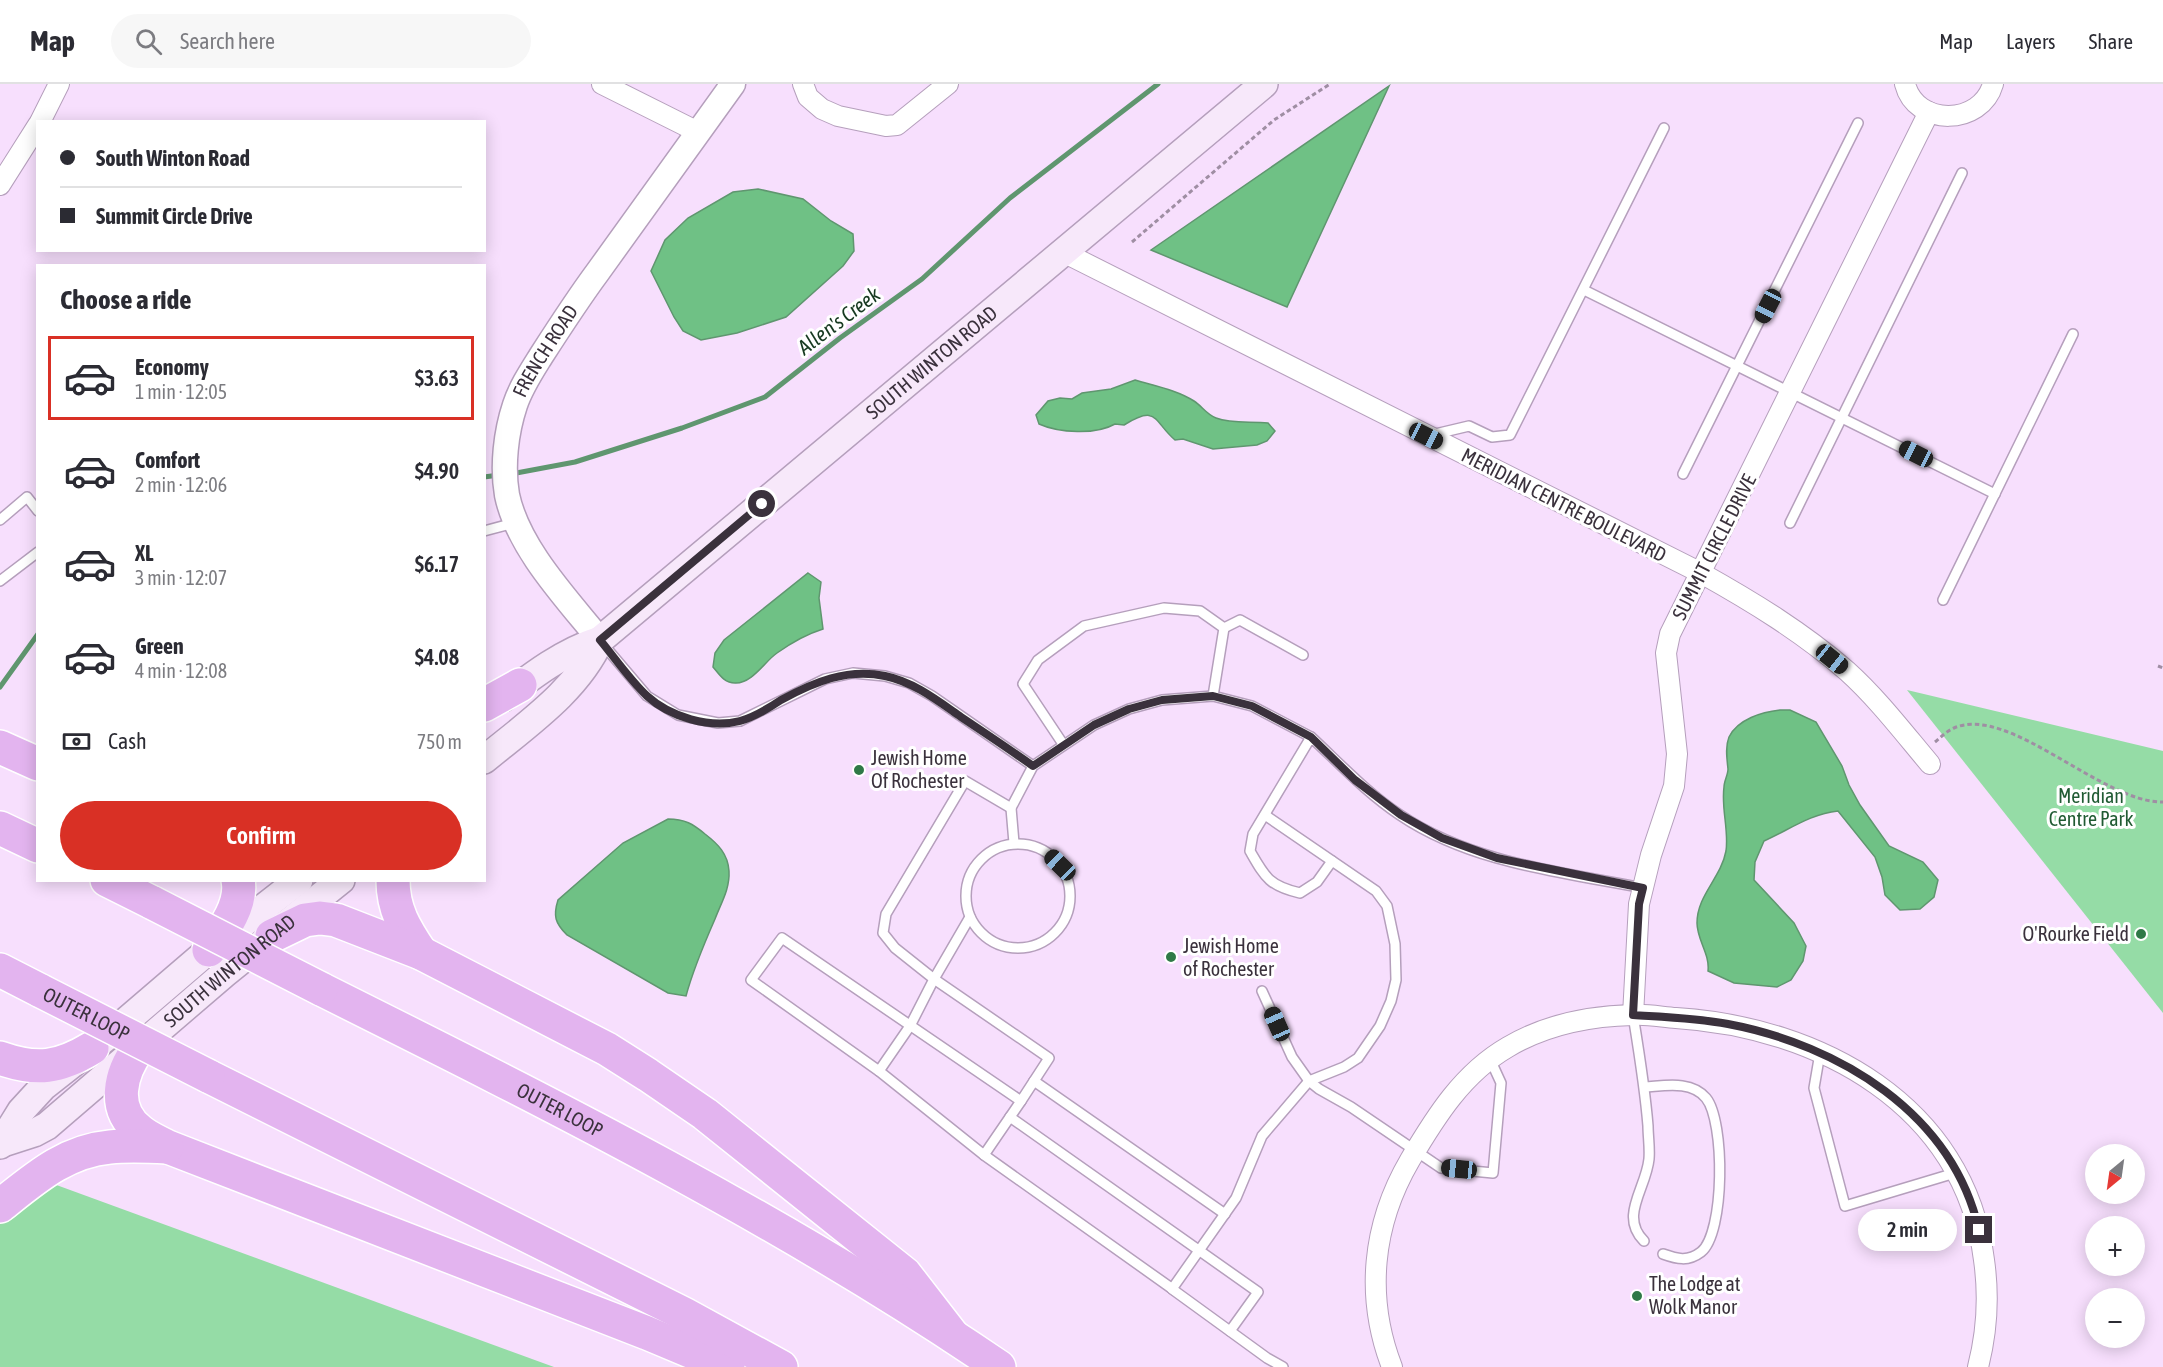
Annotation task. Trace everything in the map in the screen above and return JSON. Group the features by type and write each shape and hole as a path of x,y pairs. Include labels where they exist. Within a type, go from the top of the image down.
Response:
{"highway":[{"path":"486,704 520,685"},
{"path":"0,747 36,763"},
{"path":"0,828 36,845"},
{"name":"OUTER LOOP","path":"111,882 549,1103 762,1218 999,1367"},
{"path":"209,950 235,906 238,882"},
{"path":"393,882 394,903 398,914 422,952"},
{"path":"272,936 305,920 328,918 422,952 586,1037 705,1114 904,1274 953,1336"},
{"name":"OUTER LOOP","path":"0,970 684,1314 782,1367"},
{"path":"0,1058 22,1064 46,1066 69,1061 92,1048"},
{"path":"139,1048 130,1060 122,1078 123,1104 136,1128 168,1147 728,1367"},
{"path":"0,1206 44,1171 58,1162 81,1153 118,1146 168,1147"}],"main road":[{"name":"SOUTH WINTON ROAD","path":"486,711 569,652 600,640 1264,84"},
{"name":"SOUTH WINTON ROAD","path":"486,758 568,687 590,660 600,640"},
{"name":"SOUTH WINTON ROAD","path":"0,1144 33,1096 209,950 296,882"},
{"name":"SOUTH WINTON ROAD","path":"0,1144 34,1133 47,1126 214,982 339,882"}],"street":[{"path":"41,120 59,84"},
{"path":"602,84 698,132"},
{"name":"FRENCH ROAD","path":"600,640 558,588 534,553 514,515 507,494 506,468 506,446 513,415 526,380 568,313 733,84"},
{"path":"803,84 808,97 822,109 838,116 886,126 897,125 948,84"},
{"path":"1905,84 1906,90 1916,103 1929,112 1943,117 1958,116 1971,111 1983,102 1993,84"},
{"name":"SUMMIT CIRCLE DRIVE","path":"1633,1015 1639,904 1651,855 1674,786 1677,754 1666,653 1670,634 1929,112"},
{"path":"0,185 36,128"},
{"name":"MERIDIAN CENTRE BOULEVARD","path":"1063,252 1701,573 1776,616 1847,672 1889,713 1925,758"},
{"path":"1392,1367 1384,1346 1377,1313 1375,1269 1378,1245 1385,1215 1402,1175 1437,1115 1451,1096 1490,1059 1525,1037 1570,1023 1633,1015 1728,1024 1766,1033 1820,1053 1864,1076 1893,1096 1915,1116 1933,1136 1958,1172 1976,1216 1986,1272 1985,1330 1978,1367"}],"lane":[{"path":"1683,474 1858,123"},
{"path":"1426,436 1469,426 1492,437 1510,435 1664,128"},
{"path":"1790,523 1962,173"},
{"path":"1584,290 1995,494"},
{"path":"1943,600 2073,334"},
{"path":"0,520 27,498 36,509"},
{"path":"486,530 514,515"},
{"path":"0,581 36,554"},
{"path":"1063,744 1023,684 1038,660 1084,626 1164,608 1200,611 1224,628"},
{"path":"1224,628 1240,620 1303,655"},
{"path":"1213,696 1224,628"},
{"path":"600,640 647,696 678,716 718,723 740,721 825,679 853,673 885,676 909,684 932,696 1033,766"},
{"path":"1014,843 1011,808 1033,766 1094,725 1129,709 1162,700 1213,696 1252,706 1311,737 1355,780 1401,815 1442,838 1497,858 1643,888"},
{"path":"1311,737 1253,834 1250,850 1265,878 1283,889 1300,893 1317,882 1332,861"},
{"path":"984,1155 1050,1058 934,979 895,948 884,933 886,914 965,781 1011,808"},
{"path":"1174,1290 1172,1289 1236,1198 1262,1136 1310,1081 1358,1059 1380,1026 1391,1001 1396,980 1395,945 1387,906 1376,891 1265,815"},
{"path":"1014,843 1031,845 1047,852 1060,865 1068,880 1070,897 1067,915 1058,930 1044,941 1028,947 1010,948 994,942 980,932 970,917 965,901 966,884 972,869 983,856 997,847 1014,843"},
{"path":"879,1071 910,1026 970,917"},
{"path":"1021,1101 782,938 751,980 879,1071 984,1155 1282,1367"},
{"path":"1262,991 1292,1057 1310,1081 1441,1168 1494,1173 1501,1083 1490,1059"},
{"path":"1633,1015 1645,1088 1649,1157 1646,1177 1632,1215 1636,1232 1644,1240"},
{"path":"1820,1053 1814,1088 1845,1206 1958,1172"},
{"path":"1034,1081 1225,1214"},
{"path":"1645,1088 1679,1085 1696,1091 1706,1098 1712,1111 1720,1155 1720,1192 1708,1244 1702,1251 1690,1258 1679,1260 1663,1254"},
{"path":"1010,1117 1257,1292 1230,1331"}],"path":[{"path":"1132,242 1274,120 1330,84"},
{"path":"2158,666 2163,668"},
{"path":"1925,758 1954,728 1974,724 1999,727 2128,794 2153,802 2163,802"}],"green space":[{"name":"Meridian Centre Park","path":"1907,690 2163,751 2163,1013"},
{"path":"51,1183 554,1367 0,1367 0,1223"}],"shaded area":[{"path":"1389,86 1287,307 1151,250"},
{"path":"758,189 803,199 831,221 853,234 854,251 843,266 786,317 737,333 701,340 683,331 651,271 665,240 688,218 733,192"},
{"path":"1135,380 1187,397 1216,418 1235,422 1268,423 1275,431 1267,441 1257,445 1213,449 1183,439 1175,440 1158,421 1149,416 1143,416 1124,425 1115,424 1098,430 1077,432 1039,424 1036,415 1048,401 1060,398 1072,399 1082,393 1111,389"},
{"path":"808,573 821,582 819,598 823,629 782,649 747,680 731,683 725,680 713,667 715,653 724,640"},
{"path":"1780,710 1790,710 1816,722 1842,766 1860,805 1889,846 1923,862 1938,880 1934,897 1920,909 1900,910 1885,895 1875,857 1838,811 1809,819 1764,841 1755,862 1754,880 1794,923 1806,946 1803,961 1791,980 1777,987 1734,983 1708,971 1697,923 1701,904 1726,851 1727,835 1723,795 1728,771 1729,737 1744,721"},
{"path":"668,819 679,820 697,827 710,838 724,854 729,871 725,896 699,957 686,996 668,993 567,935 560,927 555,915 558,900 623,843"}],"waterway":[{"name":"Allen's Creek","path":"511,474 575,462 682,428 765,397 840,338 922,279 1010,198 1158,84"},
{"name":"Allen's Creek","path":"486,477 499,475"},
{"name":"Allen's Creek","path":"0,687 36,637"}],"place":[{"name":"Jewish Home Of Rochester","path":"859,770"},
{"name":"O'Rourke Field","path":"2141,934"},
{"name":"Jewish Home of Rochester","path":"1171,957"},
{"name":"The Lodge at Wolk Manor","path":"1637,1296"}],"route":[{"path":"762,504 600,640 647,696 662,707 678,716 698,721 718,723 740,721 825,679 853,673 885,676 909,684 932,696 1033,766 1094,725 1129,709 1162,700 1213,696 1252,706 1311,737 1355,780 1401,815 1442,838 1497,858 1643,888 1639,904 1633,1015 1709,1021 1766,1033 1800,1044 1864,1076 1893,1096 1933,1136 1963,1182 1979,1230"}]}
